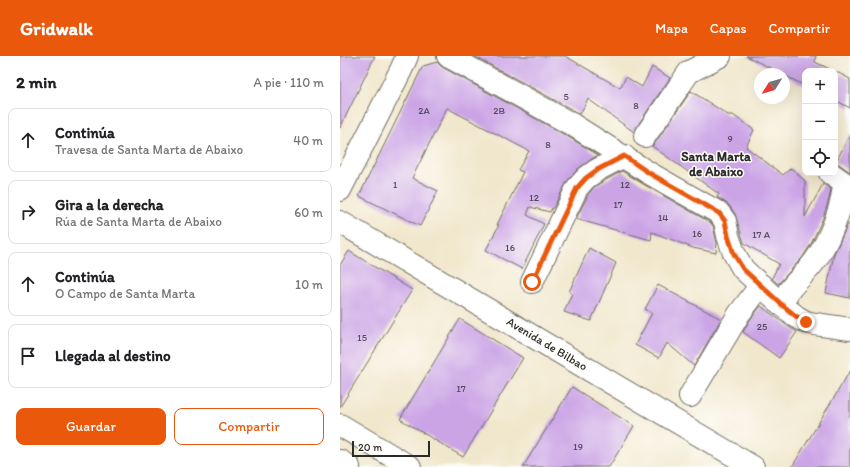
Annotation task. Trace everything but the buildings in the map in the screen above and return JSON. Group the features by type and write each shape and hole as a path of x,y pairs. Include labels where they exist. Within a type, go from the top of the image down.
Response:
{"street":[{"path":"340,190 407,56"},
{"path":"448,56 573,124 649,173 719,213 725,221 734,254 743,269 781,304 797,317 806,322 850,329"},
{"path":"646,136 689,72 720,56"},
{"path":"532,282 577,188 586,178 597,170 624,156"},
{"path":"781,304 791,288 817,259 836,221 844,192 844,183 834,176"},
{"name":"Avenida de Bilbao","path":"340,222 753,467"},
{"path":"690,396 739,314 761,286"},
{"path":"340,425 410,467"},
{"path":"340,461 349,467"}],"district":[{"name":"Santa Marta de Abaixo","path":"716,164"}],"route":[{"path":"532,282 577,188 586,178 597,170 624,156 649,173 719,213 725,221 734,254 743,269 781,304 797,317 806,322"}]}
